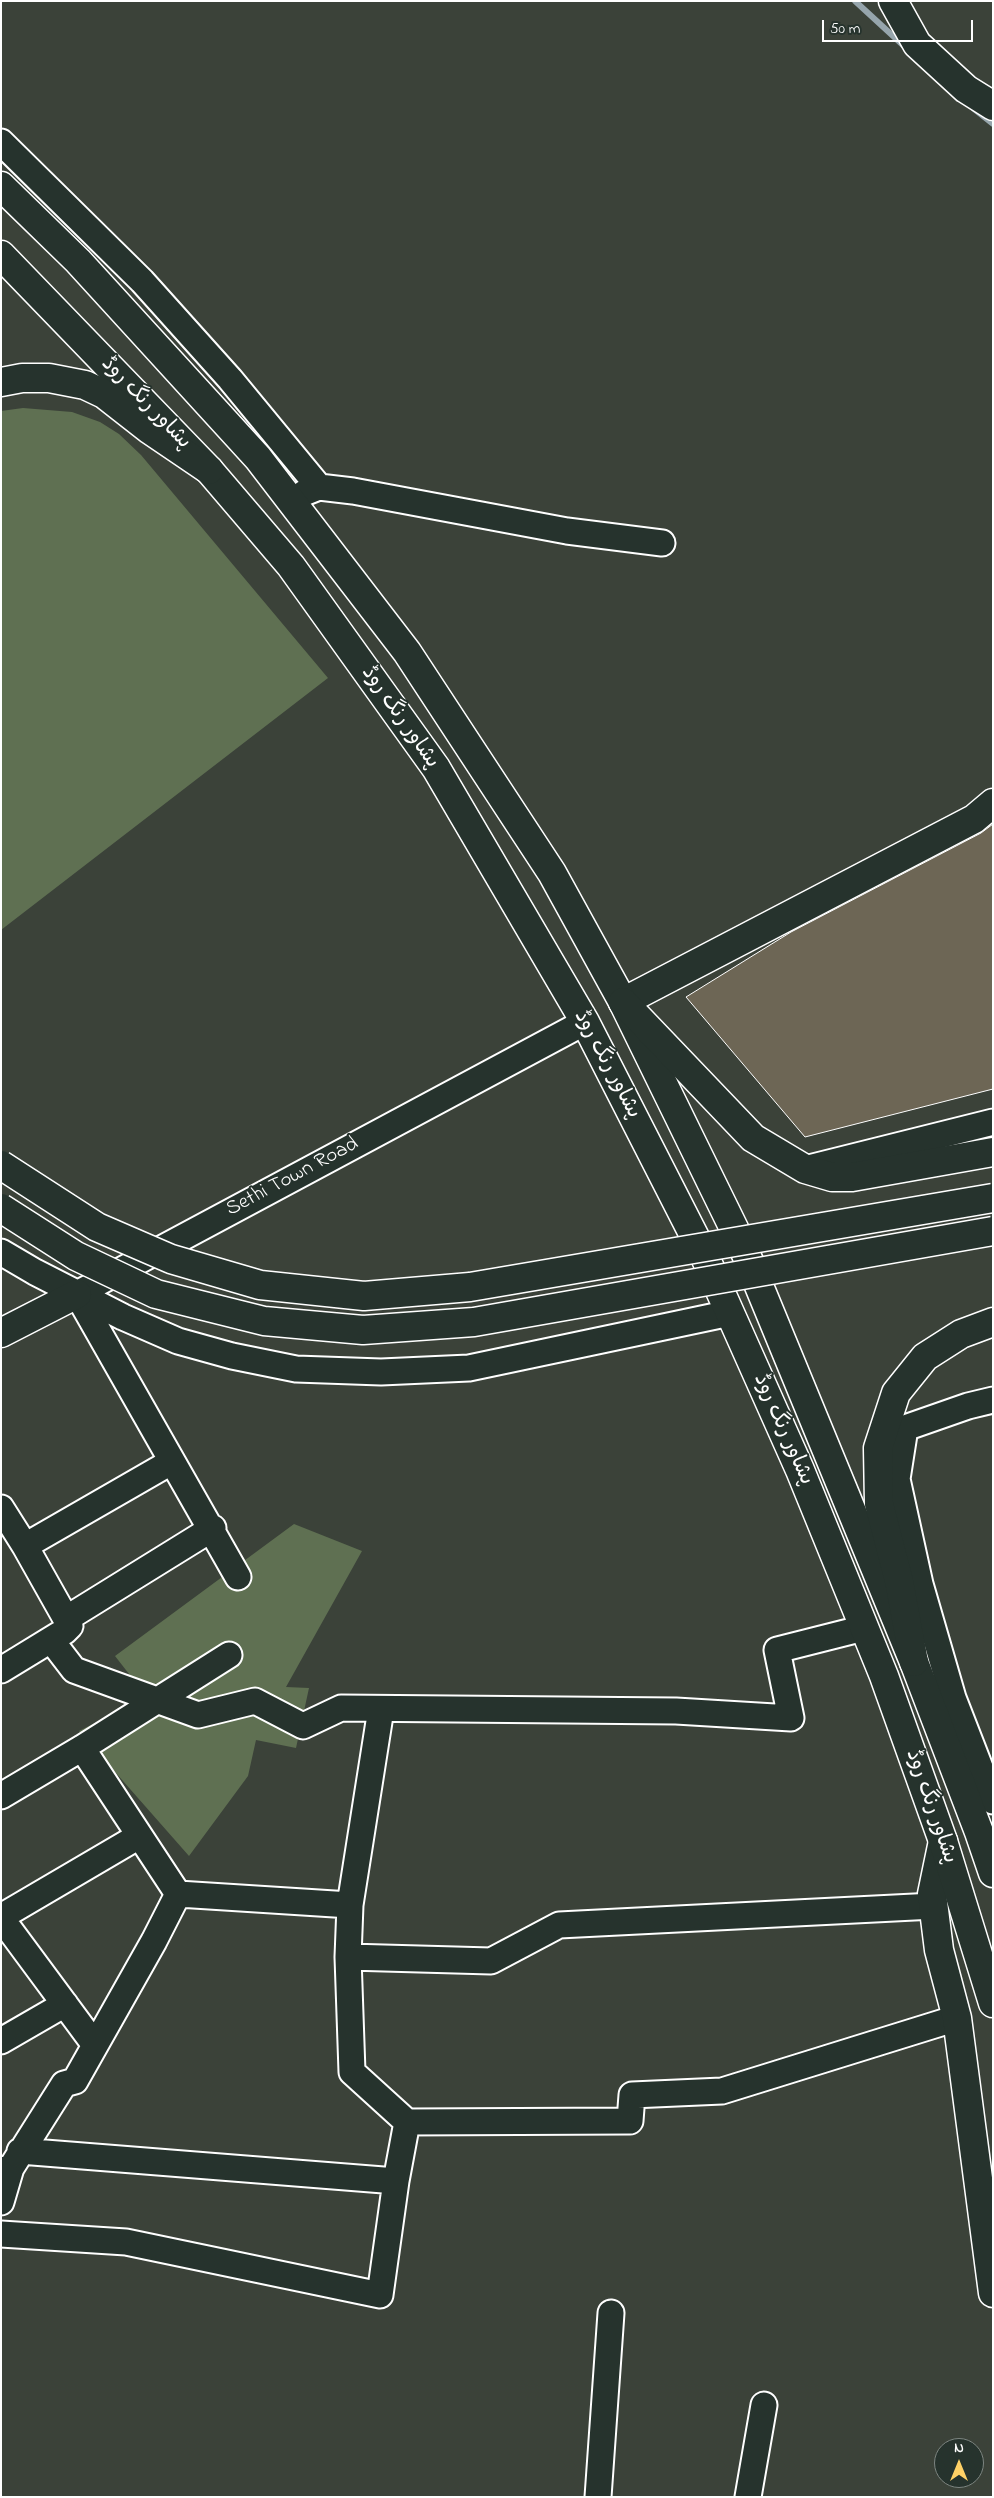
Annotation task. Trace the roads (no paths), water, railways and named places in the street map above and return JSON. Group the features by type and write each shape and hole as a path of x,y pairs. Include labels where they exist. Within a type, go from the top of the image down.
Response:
{"main road":[{"path":"893,1 917,44 966,89 993,106"},
{"name":"پشاور رنگ روڈ","path":"1,186 84,268 258,458 407,652 552,873 623,1002 744,1247 939,1724 993,1873"},
{"name":"پشاور رنگ روڈ","path":"1,256 209,470 291,566 436,768 585,1022 705,1257 800,1470 864,1628 943,1841 993,2003"},
{"path":"1,382 22,378 49,378 85,385 104,394 150,430 209,470"},
{"path":"993,803 974,819 623,1002 753,1138 805,1169 832,1177 852,1177 993,1152"},
{"path":"1,1165 98,1227 171,1259 260,1285 364,1296 470,1287 993,1198"},
{"path":"1,1208 76,1256 156,1294 264,1320 363,1330 474,1322 993,1231"},
{"name":"Sethi Town Road","path":"1,1333 76,1294"},
{"path":"914,1662 899,1581 879,1504 878,1448 896,1393 925,1357 961,1334 993,1322"},
{"path":"943,1841 932,1894 939,1950 957,2018 993,2293"}],"street":[{"path":"1,142 142,281 230,379 319,487"},
{"path":"290,498 319,487 354,491 567,531 662,543"},
{"name":"Sethi Town Road","path":"76,1294 585,1022"},
{"path":"805,1169 993,1122"},
{"path":"1,1252 76,1294 178,1341 232,1356 296,1369 372,1372 468,1368 730,1313"},
{"path":"76,1294 238,1577"},
{"path":"993,1400 968,1406 905,1428 897,1480 920,1584 953,1698 993,1801"},
{"path":"25,1546 171,1462"},
{"path":"1,1508 25,1546 70,1626 51,1640 1,1670"},
{"path":"66,1619 211,1529"},
{"path":"51,1640 74,1670 198,1714 255,1701 303,1726 341,1708 381,1710 676,1712 791,1718 777,1650 864,1628"},
{"path":"1,1796 229,1656"},
{"path":"939,1724 953,1698"},
{"path":"381,1710 350,1905 348,1957 352,2072 406,2122 630,2121 632,2095 722,2091 957,2018"},
{"path":"82,1748 178,1894"},
{"path":"95,2045 1,1917 139,1836"},
{"path":"178,1894 350,1905"},
{"path":"1,2202 11,2163 64,2084 75,2081 154,1941 178,1894"},
{"path":"348,1957 490,1961 559,1925 934,1906"},
{"path":"1,2041 64,2004"},
{"path":"1,2234 126,2242 380,2295 406,2122"},
{"path":"11,2163 396,2181"},
{"path":"598,2497 611,2313"},
{"path":"748,2497 764,2404"}],"waterway":[{"path":"855,1 905,47"},
{"path":"974,109 993,124"}]}
